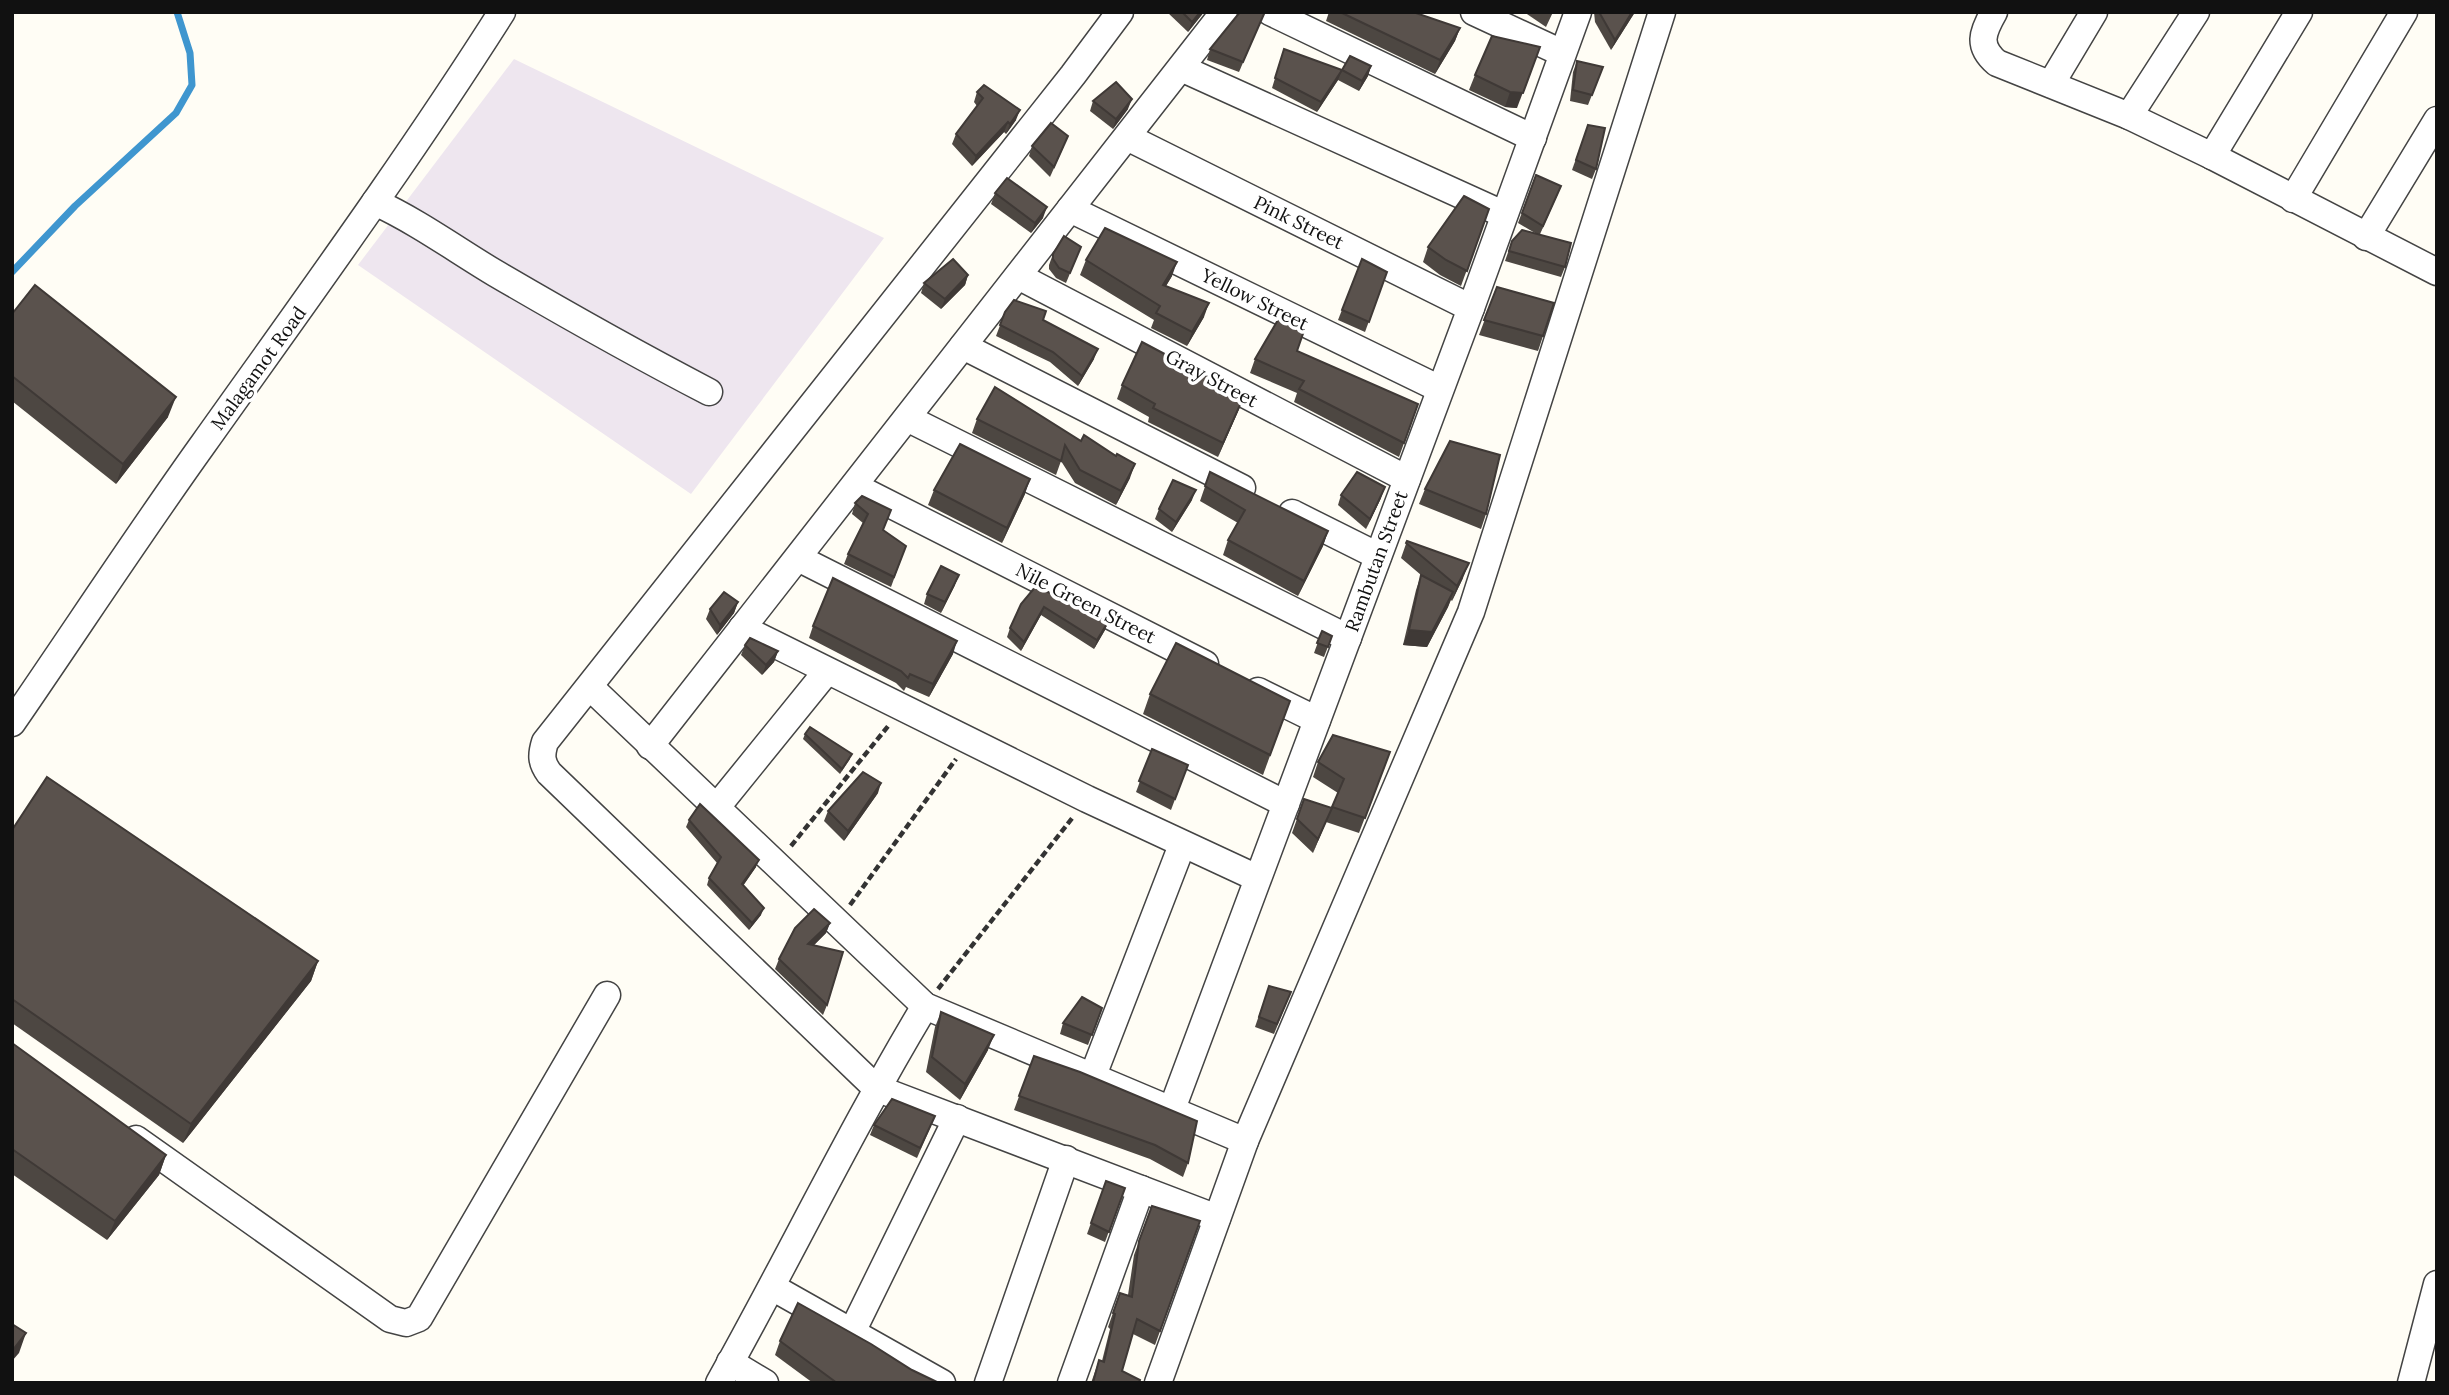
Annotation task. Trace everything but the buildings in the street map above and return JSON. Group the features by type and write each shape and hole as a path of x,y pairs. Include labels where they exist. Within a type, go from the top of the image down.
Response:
{"street":[{"name":"Malagamot Road","path":"12,723 202,445 308,300 452,92 502,12"},
{"path":"1120,12 545,742 541,754 544,766 876,1088 1217,1218"},
{"path":"650,746 1224,12"},
{"path":"1270,12 1533,138"},
{"path":"1474,12 1562,52"},
{"name":"Rambutan Street","path":"1172,1109 1471,308 1578,12"},
{"path":"1158,1383 1245,1141 1471,611 1662,12"},
{"path":"1994,12 1984,33 1983,45 1987,55 1997,63 2129,116 2437,272"},
{"path":"2051,84 2094,12"},
{"path":"2129,116 2196,12"},
{"path":"2212,156 2299,12"},
{"path":"2293,198 2404,12"},
{"path":"1181,68 1503,214"},
{"path":"2366,237 2437,120"},
{"name":"Pink Street","path":"1127,137 1471,308"},
{"path":"375,202 410,219 609,340 709,392"},
{"name":"Yellow Street","path":"1070,209 1440,389"},
{"name":"Gray Street","path":"1018,276 1407,479"},
{"path":"963,346 1378,556"},
{"path":"907,418 1348,638"},
{"name":"Nile Green Street","path":"854,486 1317,720"},
{"path":"798,558 1286,804"},
{"path":"743,628 1087,799 1257,878"},
{"path":"716,808 828,671"},
{"path":"590,687 925,1006 1245,1141"},
{"path":"1092,1078 1182,845"},
{"path":"112,1122 390,1319 407,1323 419,1318 607,995"},
{"path":"765,1383 725,1373 876,1088 925,1006"},
{"path":"852,1332 957,1118"},
{"path":"988,1383 1066,1159"},
{"path":"1070,1383 1141,1189"},
{"path":"2412,1383 2437,1283"},
{"path":"772,1287 942,1383"}],"path":[{"path":"776,865 903,708"},
{"path":"836,922 968,741"},
{"path":"925,1006 1087,799"}],"shaded area":[{"path":"514,59 884,238 691,494 358,265"}],"waterway":[{"path":"12,272 75,206 176,113 192,85 190,53 177,12"}]}
